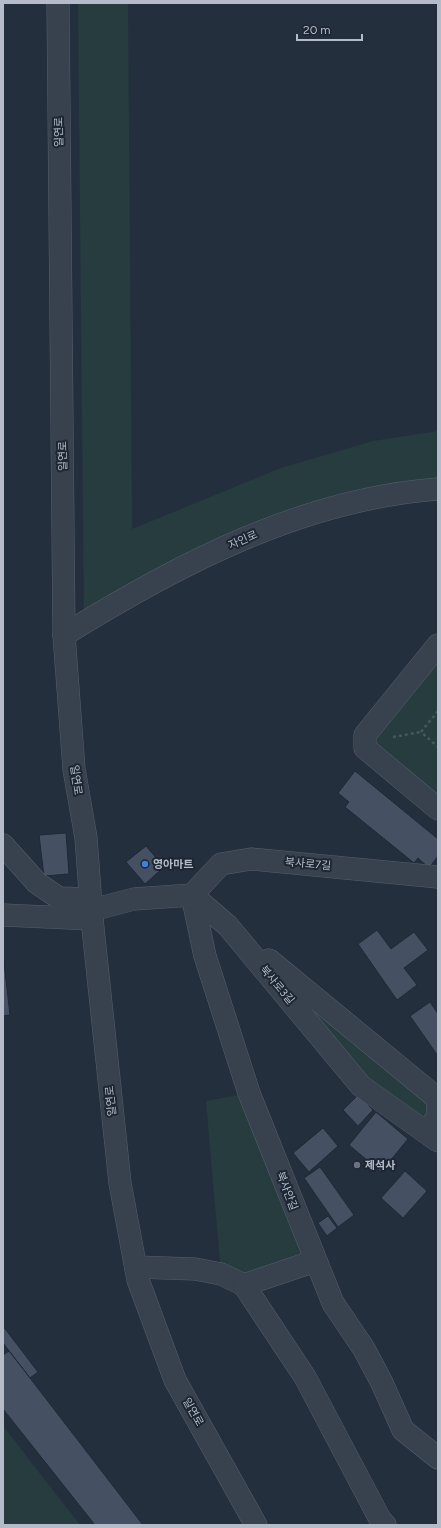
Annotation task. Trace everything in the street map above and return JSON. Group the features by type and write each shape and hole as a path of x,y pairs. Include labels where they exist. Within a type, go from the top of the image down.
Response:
{"street":[{"name":"일연로","path":"58,3 64,635 74,769 86,838 120,1183 138,1280 175,1380 256,1525"},
{"name":"자인로","path":"64,635 119,601 176,571 286,522 345,504 412,491 438,489"},
{"path":"438,645 365,735 365,748 438,809"},
{"path":"3,845 37,883 59,898 92,909"},
{"name":"북사로7길","path":"192,895 221,864 251,859 438,877"},
{"path":"3,915 92,909 134,899 192,895"},
{"name":"북사로3길","path":"192,895 228,926 361,1086 381,1102 433,1136"},
{"name":"북사안길","path":"192,895 204,956 249,1093 333,1303 364,1348 382,1383 403,1430 438,1458"},
{"path":"228,926 437,1098 438,1115 433,1136"},
{"path":"244,1285 315,1261"},
{"path":"136,1267 195,1269 222,1274 244,1285 305,1378 381,1521 385,1525"}],"path":[{"path":"438,712 421,732 438,747"}],"green space":[{"path":"78,3 128,3 132,529 281,468 373,441 438,431 438,489 345,504 84,623"},
{"path":"438,645 438,809 365,735"},
{"path":"228,926 437,1098 428,1132 381,1101"},
{"path":"249,1093 315,1261 244,1285 221,1274 206,1101"},
{"path":"3,1426 80,1525 3,1525"}],"building":[{"path":"355,771 438,839 438,856 429,868 418,858 414,863 345,807 349,802 338,793"},
{"path":"66,833 69,874 44,876 39,835"},
{"path":"146,846 164,867 145,884 126,862"},
{"path":"377,930 391,949 414,932 428,950 404,968 417,985 397,1000 358,944"},
{"path":"3,954 10,1015 3,1016"},
{"path":"430,1002 438,1014 438,1056 410,1016"},
{"path":"358,1095 373,1110 358,1126 343,1110"},
{"path":"376,1112 408,1139 381,1172 349,1145"},
{"path":"323,1128 338,1146 309,1172 293,1153"},
{"path":"320,1167 354,1215 338,1227 304,1178"},
{"path":"405,1171 427,1191 403,1218 381,1198"},
{"path":"328,1216 337,1228 327,1236 318,1223"},
{"path":"3,1326 38,1372 30,1378 3,1343"},
{"path":"9,1351 143,1525 95,1525 3,1409 3,1355"}],"place":[{"name":"영아마트","path":"145,864"},
{"name":"제석사","path":"357,1165"}]}
